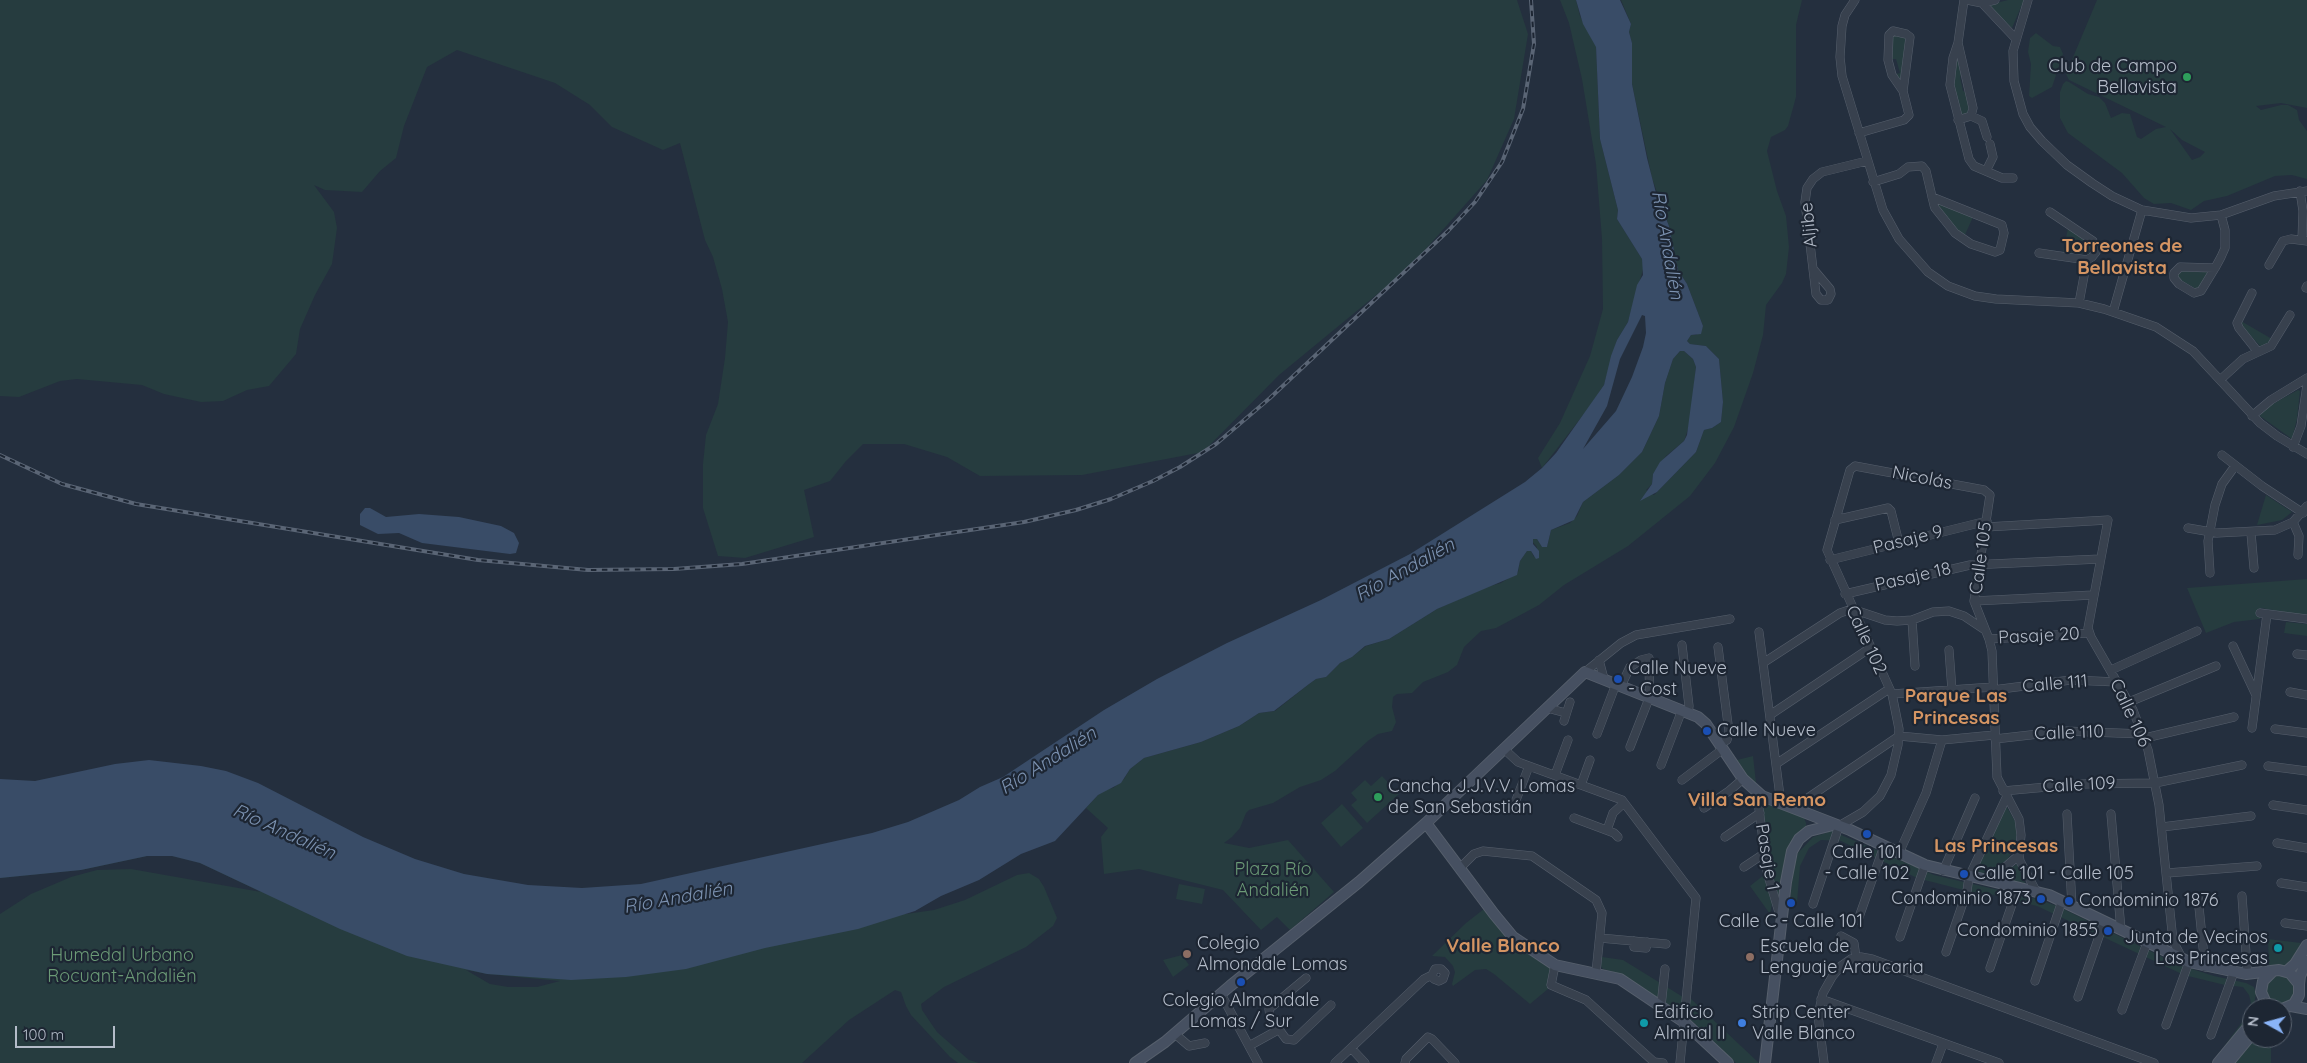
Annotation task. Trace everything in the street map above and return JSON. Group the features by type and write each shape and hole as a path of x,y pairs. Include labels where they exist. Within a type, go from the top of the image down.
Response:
{"street":[{"path":"1855,0 1843,20 1840,63 1873,182 1883,210 1899,239 1923,267 1943,284 1964,293 1986,298 2079,303 2149,324 2175,338 2193,352 2252,416 2269,431 2307,454"},
{"path":"1995,0 1982,4 1966,0 1958,43 1954,54 1950,85 1970,161 1986,171 2005,179 2013,178"},
{"path":"2028,0 2015,38 2012,58 2014,82 2023,114 2033,131 2058,157 2079,174 2112,196 2142,210 2190,218 2221,215 2274,196 2304,191 2305,240 2289,239 2283,241 2269,265"},
{"path":"1982,4 2015,38"},
{"path":"1859,133 1907,118 1909,112 1903,91 1892,75 1888,60 1889,35 1893,31 1910,37 1903,91"},
{"path":"1958,43 1973,106 1972,116"},
{"path":"1958,120 1972,116 1983,122 1993,156 1986,171"},
{"name":"Aljibe","path":"1814,270 1805,202 1807,188 1813,179 1822,172 1867,160"},
{"path":"1873,182 1899,174 1908,167 1920,165 1925,169 1932,196 1937,211 1959,237 1968,243 1994,252 2000,250 2004,233 2002,226 1932,196"},
{"path":"2112,312 2142,210"},
{"path":"2039,253 2087,260 2096,252 2093,240 2050,212"},
{"path":"2215,268 2180,267 2174,273 2174,278 2179,284 2198,293 2215,268 2226,243 2226,230 2221,215"},
{"path":"2079,303 2087,260"},
{"path":"2252,293 2237,322 2239,328 2258,352"},
{"path":"2220,380 2237,363 2274,342 2290,315"},
{"path":"2252,416 2271,400 2307,378"},
{"path":"2293,447 2302,426 2307,385"},
{"path":"2188,528 2211,532 2251,533 2275,530 2293,522 2305,509 2236,466 2222,454"},
{"name":"Nicolás","path":"1853,466 1984,490 1989,493"},
{"name":"Calle 102","path":"1839,826 1863,812 1880,796 1894,766 1899,736 1890,692 1827,550 1853,466"},
{"path":"2210,572 2208,541 2220,490 2236,466"},
{"name":"Calle 105","path":"1989,493 1990,498 1974,601 1989,639 1996,770 2020,824 2019,854 2025,873 2036,891"},
{"path":"1835,520 1889,508 1899,543"},
{"name":"Pasaje 9","path":"1830,560 1986,524 2108,520 2100,559"},
{"path":"2293,522 2299,536 2298,555"},
{"path":"2251,533 2254,568"},
{"path":"2089,633 2088,622 2100,559"},
{"name":"Pasaje 18","path":"1845,594 1959,566 2100,559"},
{"path":"1974,601 2093,595"},
{"path":"1763,663 1840,613 1852,609 1885,620 1912,620 1934,612 1949,611 1964,616 1986,630"},
{"path":"2252,728 2264,613 2307,619"},
{"path":"1139,1061 1359,882 1426,823 1599,660 1636,635 1730,619"},
{"path":"1912,620 1915,666"},
{"path":"2110,670 2197,630"},
{"path":"1759,632 1781,804"},
{"name":"Pasaje 20","path":"1989,639 2089,633"},
{"name":"Calle 106","path":"2089,633 2129,702 2144,736 2155,783 2162,828 2173,941 2186,961"},
{"path":"1661,765 1689,706 1682,645"},
{"path":"2233,646 2256,695"},
{"path":"1682,780 1721,747 1728,738 1729,732 1718,647"},
{"path":"1770,714 1870,648"},
{"path":"1949,650 1952,690"},
{"path":"2297,654 2307,655"},
{"path":"1597,734 1619,685 1630,667 1641,660 1649,658"},
{"path":"1599,660 1604,679"},
{"path":"2129,702 2216,666"},
{"path":"1630,747 1649,697 1649,670"},
{"path":"1585,672 1685,712 1706,724 1743,779 1757,793 1839,826 1925,865 1943,871 2036,891 2062,901 2186,961 2205,967 2246,974 2287,971 2295,964 2307,945"},
{"name":"Calle 111","path":"1890,692 1993,688 2071,680 2117,682"},
{"path":"1776,764 1890,692"},
{"path":"2290,692 2307,694"},
{"path":"1547,708 1565,717 1570,702"},
{"name":"Calle 110","path":"1899,736 1942,740 2071,731 2144,736 2234,717"},
{"path":"2275,729 2307,733"},
{"path":"1793,808 1899,736"},
{"path":"1554,775 1568,740"},
{"path":"1899,853 1926,793 1942,740"},
{"path":"1504,749 1513,759 1619,798 1696,898 1680,1063"},
{"path":"1581,785 1590,760"},
{"name":"Calle 109","path":"2005,793 2080,784 2155,783 2242,765"},
{"path":"1513,808 1530,766"},
{"path":"2268,766 2307,771"},
{"path":"1704,808 1743,779"},
{"name":"Pasaje 1","path":"1757,793 1767,872 1781,920"},
{"path":"1946,952 1967,891 1969,877 2005,793"},
{"path":"1943,871 1975,798"},
{"path":"1607,830 1613,813 1624,803"},
{"path":"2273,805 2307,810"},
{"path":"1725,837 1760,813"},
{"path":"1808,814 1809,831"},
{"path":"2067,814 2072,906"},
{"path":"2111,814 2121,930"},
{"path":"2162,828 2250,816"},
{"path":"1574,818 1614,833 1618,837"},
{"path":"1426,823 1514,937 1555,966 1620,979 1684,1022 1728,1063"},
{"path":"1765,1063 1781,920 1792,851 1799,839 1809,831 1826,826 1839,826"},
{"path":"1814,904 1839,826"},
{"path":"2277,843 2307,848"},
{"path":"1858,920 1884,846"},
{"path":"1460,868 1474,854 1483,851 1527,855 1536,858 1598,902 1602,913 1596,973"},
{"path":"1744,867 1764,853"},
{"path":"1983,880 2003,870 2019,854"},
{"path":"1900,937 1925,865"},
{"path":"2167,873 2257,866"},
{"path":"2281,884 2307,887"},
{"path":"1990,968 2018,887"},
{"path":"2242,896 2246,974 2261,998"},
{"path":"2198,897 2205,967"},
{"path":"2035,981 2062,901"},
{"path":"2078,997 2104,922"},
{"path":"2285,923 2307,926"},
{"path":"1841,936 1854,943 1856,958"},
{"path":"1600,938 1634,941 1634,947 1646,948 1647,942 1666,944"},
{"path":"2158,948 2168,946 2173,941"},
{"path":"2122,1010 2147,943"},
{"path":"1824,1063 1818,1015 1821,999 1836,971 1846,962 1856,958 1872,959 2154,1063"},
{"path":"2166,1025 2186,961"},
{"path":"2292,1002 2298,998 2302,991 2300,976 2307,962"},
{"path":"1555,966 1551,985 1586,1000 1654,1062 1663,1063"},
{"path":"1662,1006 1665,969"},
{"path":"2287,971 2296,977 2302,991"},
{"path":"2211,1035 2234,972"},
{"path":"2262,998 2263,981 2273,972"},
{"path":"1335,1063 1426,977 1432,975"},
{"path":"1306,978 1269,1009 1269,1015 1287,1040 1294,1040 1331,1005"},
{"path":"1221,994 1258,1063"},
{"path":"1821,999 1999,1063"},
{"path":"2292,1008 2307,1009"},
{"path":"1249,1046 1278,1030"},
{"path":"1174,1034 1189,1046 1205,1043"},
{"path":"2218,1063 2242,1034"},
{"path":"1405,1063 1406,1059 1428,1038 1432,1038 1455,1063"},
{"path":"1936,1063 1943,1044"},
{"path":"2228,1063 2242,1046"},
{"path":"1351,1048 1365,1063"}],"green space":[{"path":"0,0 1517,0 1528,34 1514,119 1487,180 1409,268 1279,375 1203,452 1082,475 980,476 947,457 904,444 863,444 830,481 804,490 814,537 745,558 718,556 703,508 703,464 706,435 718,404 728,322 722,289 713,257 705,240 680,143 663,150 612,127 590,105 555,83 457,50 427,67 404,126 396,158 380,171 362,192 325,190 314,185 334,212 337,228 332,264 315,295 300,329 296,354 269,386 247,390 223,401 201,402 164,394 142,385 77,379 60,381 19,397 0,396"},
{"path":"1560,0 1576,0 1580,16 1596,46 1600,139 1618,210 1617,219 1642,259 1644,266 1628,322 1617,340 1604,385 1542,468 1538,458 1560,423 1590,356 1603,309 1602,239 1596,164 1582,79 1569,23"},
{"name":"Plaza Río Andalién","path":"1621,0 1802,0 1796,25 1796,97 1788,126 1785,130 1771,137 1767,151 1777,191 1786,216 1789,247 1786,274 1782,283 1766,305 1763,335 1753,373 1734,427 1715,463 1690,496 1628,546 1564,585 1539,605 1496,628 1481,631 1464,647 1457,665 1448,672 1423,682 1412,693 1397,694 1393,697 1392,707 1396,722 1392,731 1378,734 1369,740 1335,771 1321,780 1300,787 1273,803 1249,810 1246,813 1240,828 1224,843 1249,848 1288,840 1334,892 1290,930 1277,917 1261,930 1223,890 1139,869 1104,874 1101,837 1108,828 1086,808 1098,795 1105,789 1113,788 1124,779 1130,769 1144,758 1201,742 1239,726 1259,713 1275,711 1316,679 1326,677 1340,663 1352,657 1366,646 1389,639 1437,609 1483,588 1501,583 1518,572 1520,561 1527,551 1531,551 1534,557 1537,547 1532,541 1533,539 1537,539 1542,547 1547,547 1551,530 1570,523 1577,516 1583,502 1619,475 1642,452 1659,416 1665,383 1673,359 1680,351 1684,351 1693,359 1696,367 1690,423 1684,441 1666,456 1653,474 1652,484 1646,490 1654,495 1696,452 1704,430 1712,428 1721,422 1723,402 1719,359 1706,346 1690,344 1687,341 1691,335 1696,335 1703,326 1687,284 1678,270 1669,226 1652,178 1632,84 1632,43 1629,32 1631,24"},
{"path":"2008,0 2024,0 2012,28 1990,7 1992,4"},
{"name":"Club de Campo Bellavista","path":"2097,0 2307,0 2307,108 2281,103 2256,106 2261,110 2288,105 2297,110 2299,120 2307,131 2307,179 2292,175 2275,176 2227,196 2204,201 2191,210 2171,203 2154,204 2144,198 2122,173 2068,133 2060,118 2060,92 2066,81 2088,94 2099,97 2105,103 2111,118 2122,113 2130,114 2137,137 2141,139 2156,129 2166,127 2069,80 2066,74","holes":["2170,129 2182,140 2205,152 2200,157 2192,160"]},
{"path":"2036,33 2053,46 2060,47 2063,54 2052,87 2032,98 2029,96 2031,64 2028,52 2030,38"},
{"path":"1892,34 1907,36 1901,82 1896,74 1900,73 1896,59 1890,59"},
{"path":"1957,53 1963,73 1960,77 1963,91 1968,93 1970,113 1962,115 1960,114 1951,86"},
{"path":"1938,202 1973,217 1964,237 1937,208"},
{"path":"2068,228 2092,244 2088,254 2063,252"},
{"path":"2207,270 2208,273 2198,290 2177,276 2180,271"},
{"path":"2241,321 2272,339 2268,344 2261,347 2241,325"},
{"path":"2298,390 2300,391 2297,419 2292,439 2260,416 2261,412 2269,406"},
{"path":"2266,495 2292,512 2282,520 2257,525"},
{"path":"2307,579 2307,616 2261,608 2260,619 2234,622 2206,633 2187,588"},
{"path":"2286,622 2307,624 2307,636 2284,633"},
{"path":"1753,756 1757,792 1733,761"},
{"name":"Cancha J.J.V.V. Lomas de San Sebastián","path":"1382,776 1399,794 1367,823 1351,805 1357,800 1351,793 1365,780 1371,786"},
{"path":"1761,801 1804,818 1806,823 1806,827 1799,833 1780,909 1772,884"},
{"path":"1342,804 1363,828 1341,847 1321,823"},
{"path":"2005,804 2016,823 2017,836 2014,849 2007,860 1991,872 1973,874"},
{"path":"1832,831 1934,875 2037,899 2057,906 2179,965 2214,976 2246,983 2254,987 2255,998 2250,998 2243,987 2225,985 2184,975 2037,906 1917,878 1841,841 1821,840 1809,848 1800,866 1797,903 1790,900 1794,864 1798,853 1813,837"},
{"name":"Humedal Urbano Rocuant-Andalién","path":"114,842 291,873 883,907 906,914 934,910 965,900 1017,875 1029,873 1039,879 1044,887 1057,918 1053,926 1026,947 944,987 921,1004 922,1010 937,1032 969,1060 979,1063 958,1063 950,1057 911,1015 901,992 895,990 849,1020 802,1063 0,1063 0,914 31,894 71,877 97,870 131,869 261,892 200,863 172,856 147,856 81,870 0,878","holes":["466,970 487,974 560,981 537,987 508,987 490,984"]},
{"path":"2017,864 2026,885 1995,879"},
{"path":"1764,875 1772,904 1770,914 1750,886"},
{"path":"1179,884 1205,889 1202,904 1176,899"},
{"path":"1484,909 1509,941 1551,969 1548,989 1530,1004 1486,969 1475,970 1453,986 1455,972 1453,966 1445,957 1432,956 1466,923"},
{"path":"2268,939 2301,943 2290,966 2273,969 2269,965"},
{"path":"1182,955 1189,965 1173,977 1163,960"},
{"path":"1602,957 1623,960 1683,997 1680,1008 1673,1009 1620,974 1603,969 1601,966"},
{"path":"2274,977 2286,977 2293,984 2294,990 2292,998 2268,998 2267,996 2267,984"},
{"path":"1690,998 1759,1063 1736,1063 1690,1019 1688,1015"},
{"path":"2242,1022 2242,1027 2227,1046 2225,1045"},
{"path":"2246,1048 2271,1048 2271,1063 2234,1063"}],"water":[{"name":"Río Andalién","path":"1576,0 1620,0 1631,24 1629,32 1632,43 1632,84 1647,158 1656,193 1669,226 1678,270 1687,284 1703,326 1701,334 1691,335 1687,341 1690,344 1706,346 1719,359 1723,402 1721,422 1712,428 1704,430 1696,452 1657,492 1640,501 1652,484 1653,474 1660,462 1684,441 1687,435 1696,367 1693,359 1684,351 1680,351 1673,359 1665,383 1659,416 1642,452 1619,475 1583,502 1574,520 1551,530 1547,547 1542,547 1537,539 1533,539 1533,544 1539,551 1539,558 1536,559 1531,551 1527,551 1520,561 1517,575 1437,609 1389,639 1365,646 1352,657 1340,663 1326,677 1316,679 1274,711 1259,713 1239,726 1201,742 1144,758 1130,769 1121,783 1098,795 1055,841 1021,854 979,880 941,896 915,911 858,929 765,948 686,969 626,977 571,980 487,974 407,956 340,929 200,863 172,856 147,856 81,870 0,878 0,779 35,781 115,764 149,760 226,771 258,783 363,837 415,859 464,874 528,885 582,888 641,884 872,833 908,822 959,800 980,787 1003,777 1104,710 1157,679 1227,643 1321,600 1410,554 1525,482 1556,453 1604,385 1611,356 1617,340 1628,322 1637,285 1643,275 1642,259 1617,219 1618,210 1600,139 1596,47 1583,24","holes":["1642,315 1645,316 1646,333 1632,377 1616,411 1583,449 1607,406 1620,359"]},
{"path":"365,508 370,508 386,517 419,514 459,517 501,526 514,533 519,543 516,553 510,554 422,543 399,533 378,534 360,525 360,514"}],"railway":[{"path":"0,455 62,484 136,504 478,560 588,570 674,569 742,564 1024,522 1076,510 1111,499 1153,481 1180,467 1216,444 1270,398 1448,231 1475,202 1502,162 1523,109 1534,44 1531,0"}],"place":[{"name":"Club de Campo Bellavista","path":"2187,77"},
{"name":"Calle Nueve - Cost","path":"1618,679"},
{"name":"Calle Nueve","path":"1707,731"},
{"name":"Cancha J.J.V.V. Lomas de San Sebastián","path":"1378,797"},
{"name":"Calle 101 - Calle 102","path":"1867,834"},
{"name":"Calle 101 - Calle 105","path":"1964,874"},
{"name":"Condominio 1873","path":"2041,899"},
{"name":"Condominio 1876","path":"2069,901"},
{"name":"Calle C - Calle 101","path":"1791,903"},
{"name":"Condominio 1855","path":"2108,931"},
{"name":"Junta de Vecinos Las Princesas","path":"2278,948"},
{"name":"Colegio Almondale Lomas","path":"1187,954"},
{"name":"Escuela de Lenguaje Araucaria","path":"1750,957"},
{"name":"Colegio Almondale Lomas / Sur","path":"1241,982"},
{"name":"Edificio Almiral II","path":"1644,1023"},
{"name":"Strip Center Valle Blanco","path":"1742,1023"}],"district":[{"name":"Torreones de Bellavista","path":"2122,257"},
{"name":"Parque Las Princesas","path":"1956,707"},
{"name":"Villa San Remo","path":"1757,800"},
{"name":"Las Princesas","path":"1996,846"},
{"name":"Valle Blanco","path":"1503,946"}]}
